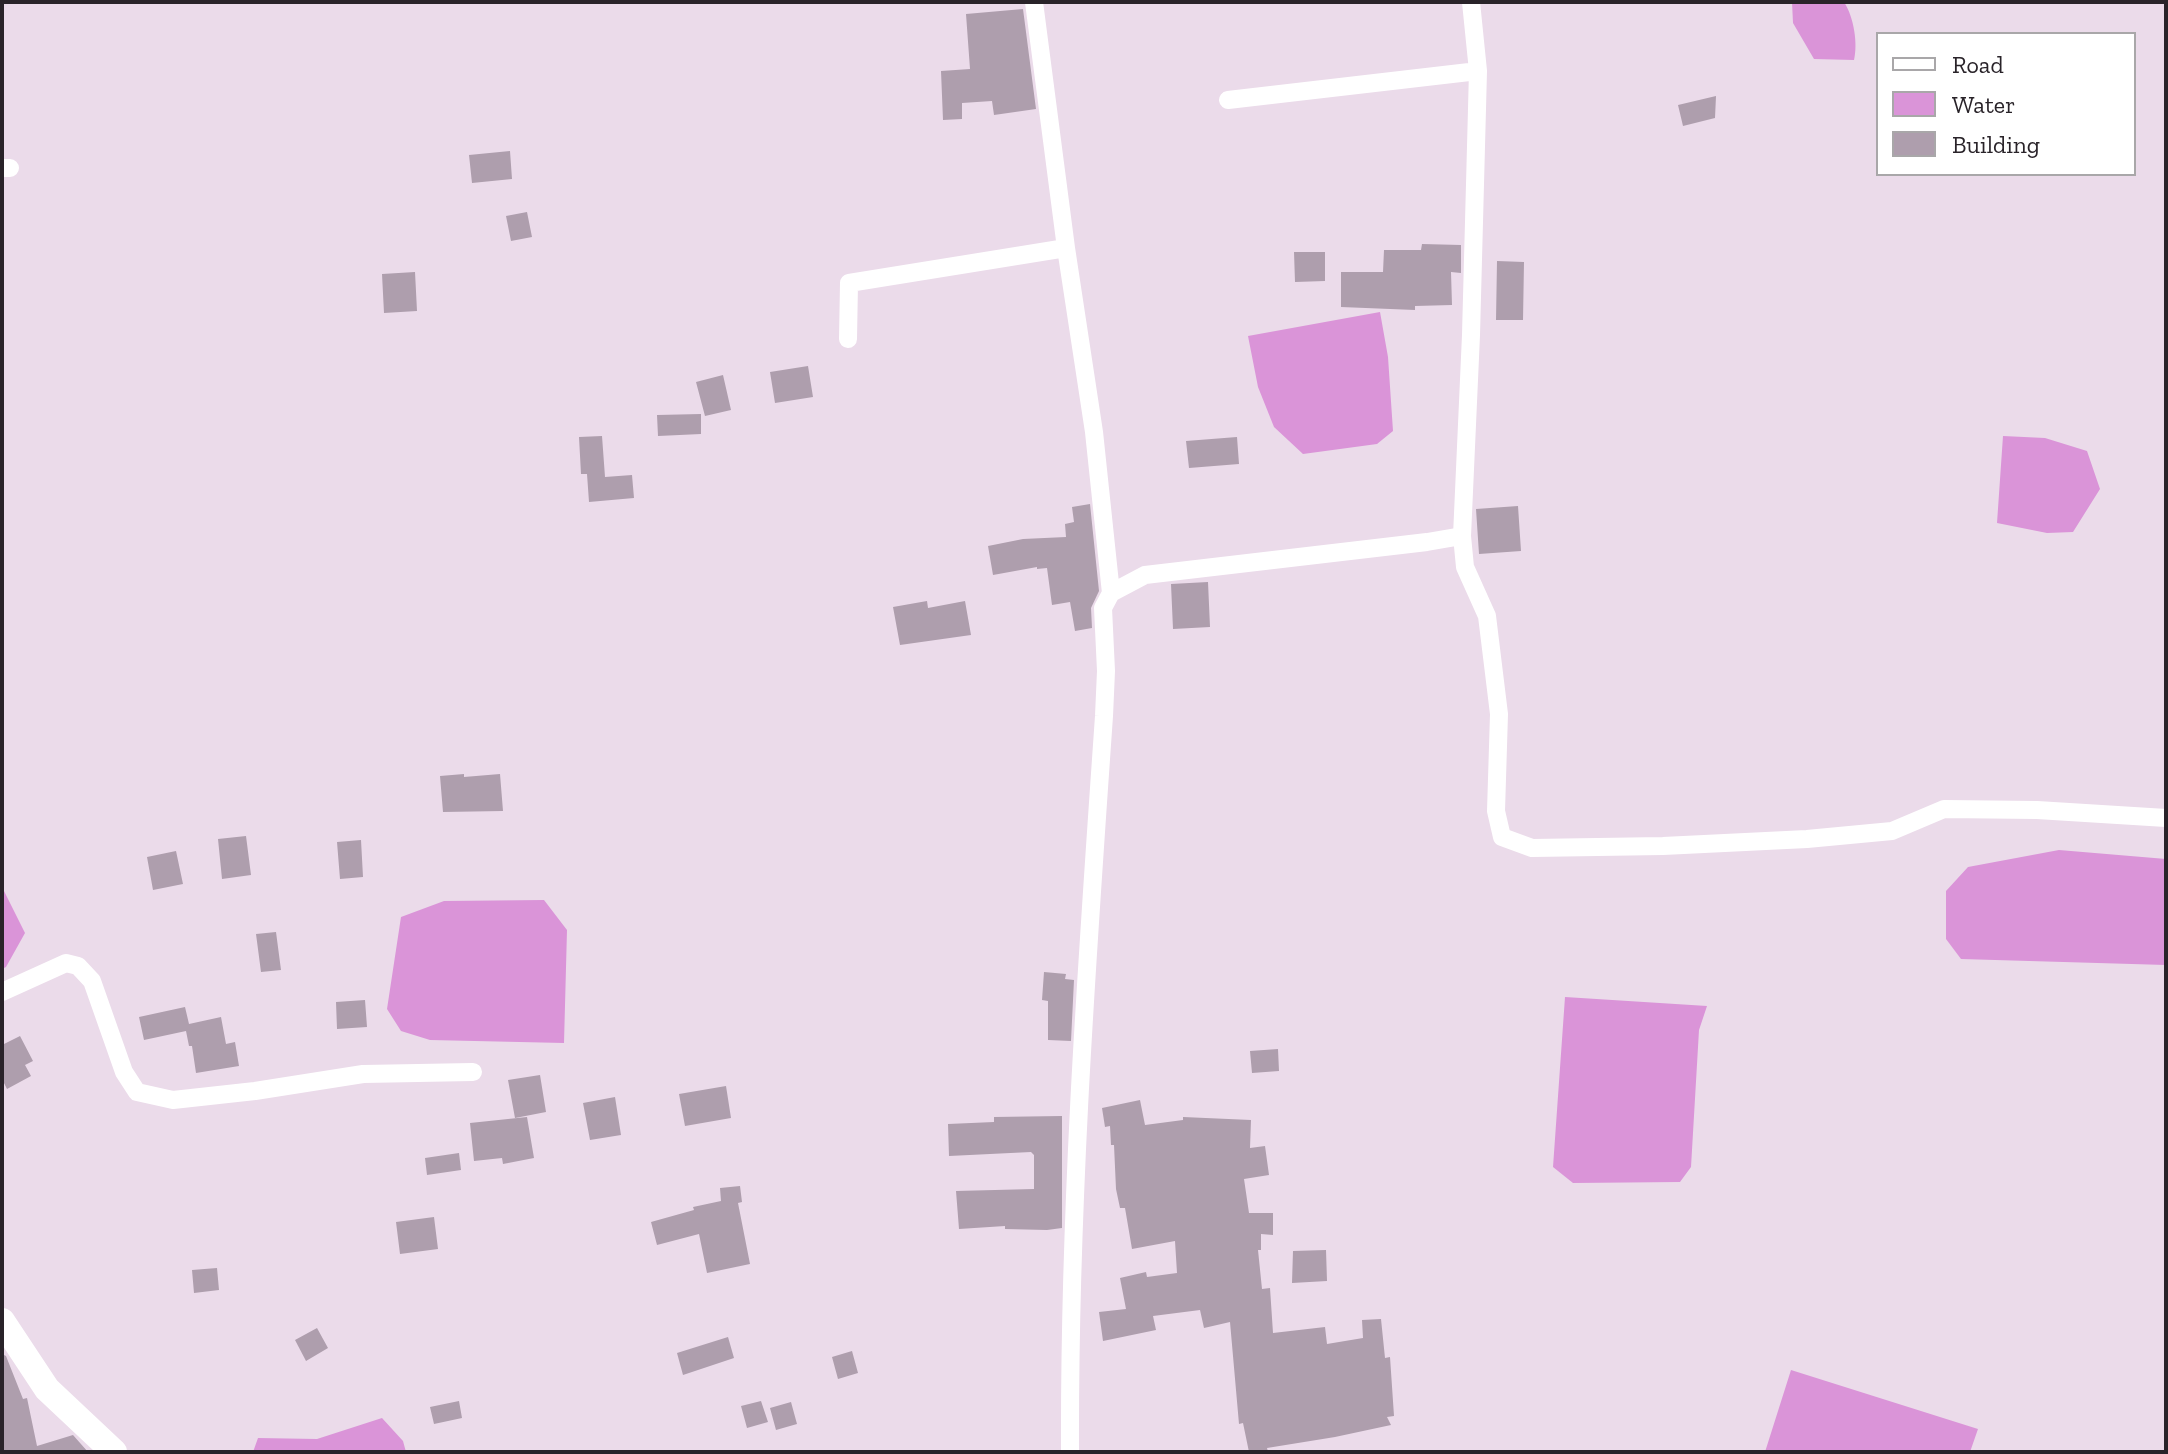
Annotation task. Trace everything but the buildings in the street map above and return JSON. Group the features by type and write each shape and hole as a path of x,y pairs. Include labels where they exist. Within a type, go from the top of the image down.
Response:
{"street":[{"path":"1034,2 1094,432 1111,593"},
{"path":"1471,2 1478,71 1462,536 1465,567 1487,616 1499,714 1496,811 1502,837 1532,848 1807,839 1892,831 1944,809 2037,810 2166,818"},
{"path":"1228,100 1478,71"},
{"path":"848,339 849,283 1066,248"},
{"path":"1070,1452 1069,1313 1079,1084 1105,701 1103,608 1111,593 1145,575 1462,536"},
{"path":"2,992 66,963 78,966 92,981 124,1072 137,1092 173,1100 363,1074 473,1072"},
{"path":"2,1321 47,1389 114,1452"}],"water":[{"path":"1792,2 1844,2 1854,31 1854,60 1814,59 1793,23"},
{"path":"1380,312 1388,357 1393,431 1377,444 1303,454 1274,427 1258,387 1248,336"},
{"path":"2003,436 2045,438 2087,451 2100,489 2073,532 2047,533 1997,523"},
{"path":"2059,850 2166,859 2166,965 1961,959 1946,939 1946,891 1968,867"},
{"path":"2,887 25,933 2,969"},
{"path":"544,900 567,930 564,1043 430,1040 401,1031 387,1009 401,917 444,901"},
{"path":"1565,997 1707,1006 1699,1030 1691,1167 1680,1182 1573,1183 1553,1167"},
{"path":"1791,1370 1978,1429 1970,1452 1765,1452"},
{"path":"382,1418 403,1441 406,1452 253,1452 258,1438 317,1439"}]}
